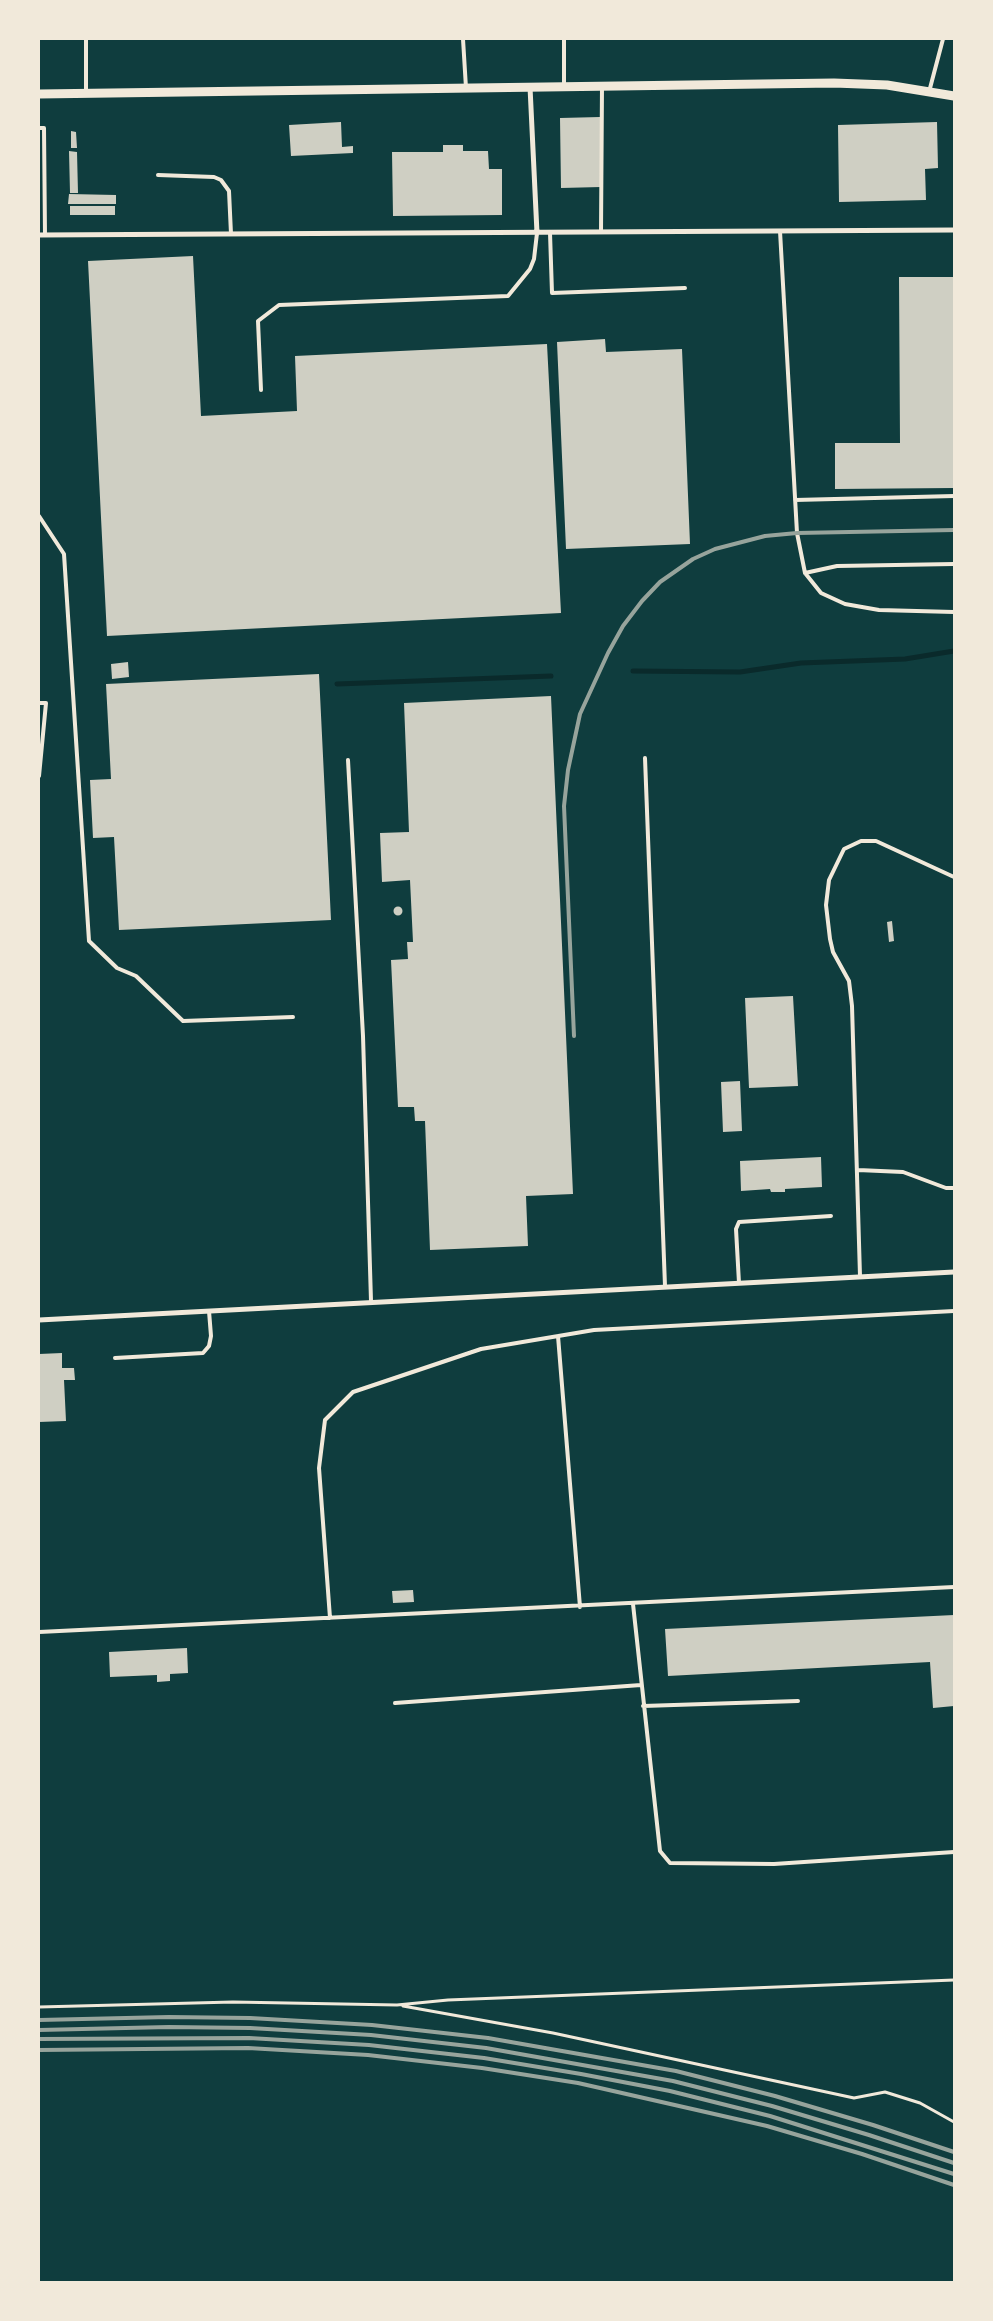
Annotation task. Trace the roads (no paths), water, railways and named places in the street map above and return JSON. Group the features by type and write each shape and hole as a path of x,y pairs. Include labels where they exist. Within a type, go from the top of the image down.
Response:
{"street":[{"path":"39,94 834,83 887,85 954,96"},
{"path":"530,87 537,233"},
{"path":"39,234 954,230"},
{"path":"39,1320 371,1301 954,1272"}],"lane":[{"path":"86,39 86,94"},
{"path":"463,39 466,88"},
{"path":"564,39 564,86"},
{"path":"929,92 943,39"},
{"path":"601,232 602,86"},
{"path":"39,128 44,128 46,234"},
{"path":"158,175 214,177 221,180 229,192 231,234"},
{"path":"780,231 797,533 805,573 821,593 845,604 879,610 954,612"},
{"path":"261,390 258,321 279,305 508,296 530,269 534,259 537,233"},
{"path":"550,233 552,292 685,288"},
{"path":"795,500 954,496"},
{"path":"39,516 64,554 89,940 117,968 136,976 183,1020 293,1017"},
{"path":"805,573 837,566 954,564"},
{"path":"39,703 46,703 39,776"},
{"path":"645,758 665,1286"},
{"path":"348,760 363,1036 371,1301"},
{"path":"860,1276 852,1006 849,981 833,952 830,939 826,905 829,880 844,849 861,841 876,841 954,877"},
{"path":"858,1170 903,1172 946,1188 954,1188"},
{"path":"739,1283 736,1229 740,1222 830,1216"},
{"path":"115,1358 203,1353 208,1346 211,1336 209,1311"},
{"path":"330,1618 319,1468 325,1420 353,1392 481,1348 594,1330 954,1311"},
{"path":"558,1336 580,1607"},
{"path":"39,1632 580,1607 954,1587"},
{"path":"633,1604 660,1851 670,1864 774,1864 954,1852"},
{"path":"395,1702 641,1685"},
{"path":"643,1706 798,1701"}],"waterway":[{"path":"633,671 740,672 801,663 905,659 954,651"},
{"path":"337,684 551,676"}],"railway":[{"path":"574,1036 564,806 568,770 580,714 608,653 623,626 642,601 660,582 693,559 715,549 765,536 797,533 954,530"},
{"path":"39,2020 169,2017 250,2018 372,2025 488,2038 676,2071 775,2096 873,2125 954,2152"},
{"path":"39,2030 169,2027 250,2028 371,2035 486,2048 673,2081 772,2106 954,2163"},
{"path":"39,2039 249,2038 369,2045 484,2058 670,2091 770,2116 954,2174"},
{"path":"39,2050 248,2048 368,2055 482,2068 578,2083 767,2126 862,2154 954,2185"}]}
